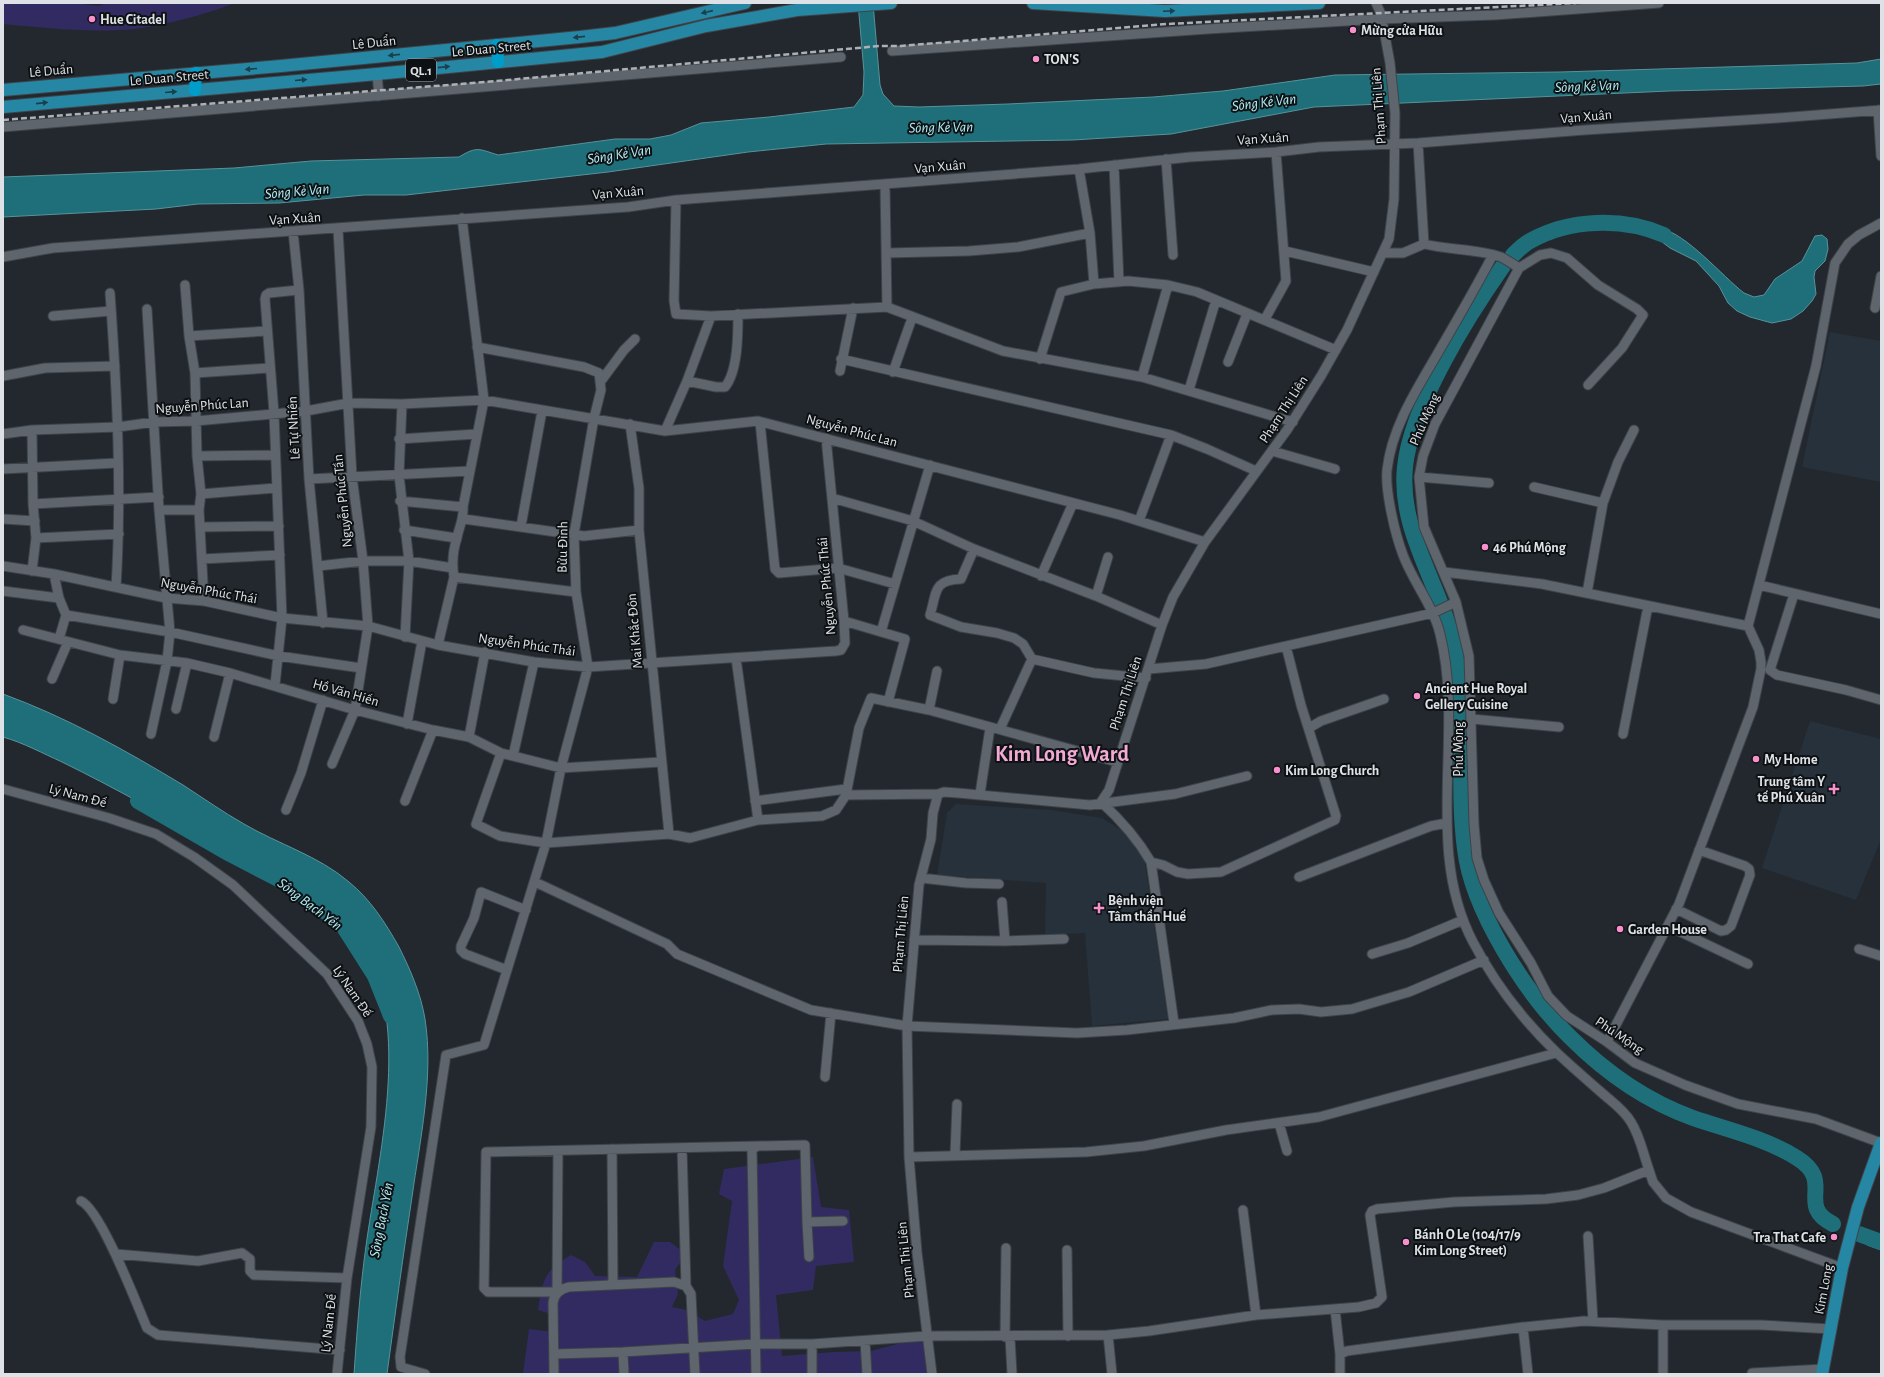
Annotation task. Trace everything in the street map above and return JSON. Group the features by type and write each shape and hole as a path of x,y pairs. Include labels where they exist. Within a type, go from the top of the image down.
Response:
{"highway":[{"path":"497,45 498,62"},
{"path":"195,90 196,73"}],"main road":[{"name":"Lê Duẩn","path":"3,90 615,33 745,3"},
{"name":"Le Duan Street","path":"3,107 377,74 602,52 706,26 797,10 891,3"},
{"path":"1033,3 1142,7 1166,11 1319,3"},
{"name":"Kim Long","path":"1823,1372 1842,1268 1858,1207 1881,1143"}],"street":[{"name":"Phạm Thị Liên","path":"1101,802 1109,790 1162,625 1173,597 1205,542 1293,422 1347,330 1389,239 1392,219 1395,114 1390,63 1381,19 1376,3"},
{"path":"892,51 1381,19 1495,15 1659,3"},
{"path":"3,127 841,57"},
{"path":"377,74 379,96"},
{"path":"1880,110 1881,156"},
{"name":"Vạn Xuân","path":"3,257 52,248 338,229 462,218 628,207 676,200 885,185 1079,169 1166,159 1276,152 1319,147 1418,144 1585,130 1880,110"},
{"path":"1418,144 1424,244"},
{"path":"1265,319 1286,281 1276,152"},
{"path":"1166,159 1173,255"},
{"path":"1114,165 1119,282"},
{"path":"1079,169 1090,233 1094,284"},
{"path":"885,185 887,307"},
{"path":"676,200 674,301 676,314 711,316 887,307 912,318 1003,351 1142,377 1293,422"},
{"path":"438,645 453,572 456,538 464,519 463,507 484,400 462,218"},
{"path":"1607,1042 1676,909 1753,706 1761,670 1761,656 1748,626 1816,366 1835,263 1848,244 1859,235 1881,223"},
{"name":"Nguyễn Phúc Tần","path":"332,764 355,710 368,626 363,562 352,476 338,229"},
{"name":"Lê Tự Nhiên","path":"293,231 299,290 309,479 322,622"},
{"path":"887,253 969,250 1018,246 1090,233"},
{"path":"1383,253 1403,253 1424,244 1493,255 1502,258 1520,268 1540,255 1551,253 1566,258 1598,285 1637,309 1643,315 1622,348 1588,385"},
{"path":"1284,251 1374,272"},
{"path":"1493,255 1413,397 1399,426 1386,473 1392,516 1403,556 1435,612 1447,673 1450,716 1447,823 1453,878 1463,920 1472,941 1507,996 1556,1052 1617,1105 1630,1119 1641,1142 1653,1182 1666,1198 1691,1212 1842,1268"},
{"name":"Phú Mộng","path":"1520,268 1436,424 1423,456 1419,476 1424,527 1444,572 1469,656 1474,824 1477,858 1484,880 1499,913 1531,963 1548,996 1567,1016 1644,1068 1716,1097 1738,1104 1816,1119 1881,1143"},
{"path":"1875,308 1881,276"},
{"path":"1040,359 1061,292 1094,284 1128,281 1168,285 1197,292 1246,314 1265,319 1336,350"},
{"path":"185,284 189,336 195,373 197,456 201,494 199,510 202,527 204,601"},
{"path":"1142,377 1168,285"},
{"path":"275,685 282,618 274,413 269,368 266,295 269,292 299,290"},
{"path":"110,293 118,428 117,463 119,534 116,587"},
{"path":"1189,390 1216,300"},
{"path":"840,371 841,359 853,308"},
{"path":"147,309 159,510 170,632 167,661 151,734"},
{"path":"53,316 112,311"},
{"path":"687,381 716,388 722,388 727,384 734,362 738,314"},
{"path":"1228,362 1246,314"},
{"path":"665,431 687,381 711,316"},
{"path":"893,372 912,318"},
{"path":"189,336 267,331"},
{"path":"601,381 624,350 635,339"},
{"path":"477,347 584,367 599,374 601,381"},
{"path":"841,359 1171,435 1256,471"},
{"path":"3,376 45,368 115,366"},
{"path":"195,373 269,368"},
{"name":"Bửu Đình","path":"424,1374 401,1366 400,1357 446,1055 484,1045 546,843 561,768 588,667 576,592 574,534 594,418 601,390 601,381"},
{"name":"Nguyễn Phúc Lan","path":"3,434 32,430 118,428 154,422 196,421 306,411 349,403 402,404 484,400 665,431 760,422 1073,503 1139,521 1205,542"},
{"path":"402,404 398,474 400,501 409,561 405,637"},
{"path":"521,526 542,410"},
{"path":"760,422 775,570 779,573 838,568 895,584"},
{"name":"Mai Khắc Đôn","path":"630,424 639,488 639,530 669,834"},
{"path":"32,430 33,504 36,538 32,571"},
{"path":"1588,593 1602,503 1618,462 1634,430"},
{"path":"399,439 477,434"},
{"path":"1139,521 1171,435"},
{"name":"Nguyễn Phúc Thái","path":"3,566 54,574 166,598 204,601 282,618 368,626 438,645 485,652 534,662 588,667 841,650 845,643 844,621 826,438"},
{"path":"1272,451 1335,469"},
{"path":"197,456 275,455"},
{"path":"3,469 117,463"},
{"path":"881,632 930,465"},
{"path":"309,479 470,471"},
{"path":"1419,476 1489,483"},
{"path":"1534,487 1602,503"},
{"path":"201,494 276,488"},
{"path":"33,504 159,497"},
{"path":"832,498 913,521 974,549 1096,596 1162,625"},
{"path":"400,501 463,507"},
{"path":"1041,576 1073,503"},
{"path":"159,510 199,510"},
{"path":"3,519 35,521"},
{"path":"464,519 584,536 639,530"},
{"path":"202,527 278,526"},
{"path":"404,530 456,538"},
{"path":"36,538 119,534"},
{"path":"974,549 961,579 946,580 939,585 930,615 961,627 998,633 1014,638 1023,644 1032,659 1094,673 1147,674 1206,664 1435,612 1453,604"},
{"path":"202,559 280,555"},
{"path":"1096,596 1108,557"},
{"path":"318,566 363,562 409,561 453,572 576,592"},
{"path":"1444,572 1542,584 1748,626"},
{"path":"52,679 64,640 66,615 59,598 54,574"},
{"path":"1758,585 1881,614"},
{"path":"3,591 59,598"},
{"path":"1794,594 1770,670 1777,675 1846,690 1881,700"},
{"path":"1623,734 1648,606"},
{"path":"66,615 170,632 279,656 361,668"},
{"path":"844,621 905,639 888,702"},
{"name":"Hồ Văn Hiến","path":"23,630 120,655 187,663 230,673 406,724 469,736 501,753 561,768 661,762"},
{"path":"406,724 422,641"},
{"path":"1151,862 1163,865 1177,872 1188,874 1221,872 1336,820 1286,646"},
{"path":"469,736 485,652"},
{"path":"113,699 120,655"},
{"path":"736,658 758,820"},
{"path":"1000,729 1032,659"},
{"path":"512,756 534,662"},
{"path":"176,709 187,663"},
{"path":"929,710 937,671"},
{"path":"214,737 230,673"},
{"path":"501,753 476,824 500,836 546,843 669,834 690,838 758,820 822,816 836,810 846,792 859,728 871,698 929,710 1117,762"},
{"path":"1309,728 1321,721 1384,699"},
{"path":"286,810 301,773 323,700"},
{"path":"1472,718 1560,727"},
{"path":"980,794 990,728"},
{"path":"405,801 433,730"},
{"path":"755,801 846,792 938,794 944,792 980,794 1090,805 1101,802 1116,803 1175,794 1246,776"},
{"name":"Lý Nam Đế","path":"3,789 109,818 161,837 233,885 327,974 358,1021 367,1044 372,1067 373,1088 371,1127 347,1278 340,1350 336,1374"},
{"name":"Phạm Thị Liên","path":"932,1374 917,1252 909,1157 906,1026 919,886 931,838 933,813 938,794"},
{"path":"1101,802 1118,817 1139,841 1151,862 1174,1023"},
{"path":"1299,877 1430,826 1447,823"},
{"path":"1676,909 1721,930 1726,930 1731,926 1750,875 1749,869 1745,866 1699,850"},
{"path":"921,878 966,883 999,884"},
{"path":"535,882 667,944 677,954 702,966 811,1010 906,1026 1077,1033 1128,1030 1174,1023 1234,1018 1272,1010 1299,1009 1321,1012 1352,1008 1409,992 1484,960"},
{"path":"507,970 465,954 461,950 461,946 474,918 481,892 526,910"},
{"path":"1002,902 1005,942"},
{"path":"1372,954 1408,943 1463,920"},
{"path":"1668,926 1748,964"},
{"path":"914,940 1005,942 1064,939"},
{"path":"1859,949 1881,956"},
{"path":"825,1077 831,1014"},
{"path":"909,1157 1093,1151 1144,1146 1319,1117 1556,1052"},
{"path":"955,1155 957,1104"},
{"path":"1279,1123 1287,1151"},
{"path":"756,1374 751,1154 752,1149 758,1146"},
{"path":"686,1286 674,1282 569,1287 557,1292 488,1292 484,1288 486,1152 805,1146 809,1257"},
{"path":"682,1148 686,1286 691,1294 695,1374"},
{"path":"612,1149 613,1285"},
{"path":"554,1374 553,1303 557,1292 558,1151"},
{"path":"554,1354 623,1352 755,1344 812,1344 928,1336 1008,1337 1108,1335 1149,1331 1256,1315 1335,1309 1376,1303 1382,1297 1370,1216 1372,1211 1377,1209 1454,1202 1546,1199 1578,1195 1604,1188 1649,1170"},
{"path":"81,1201 89,1207 116,1254 147,1328 158,1335 340,1350"},
{"path":"1243,1210 1256,1315"},
{"path":"808,1222 842,1221"},
{"path":"1588,1236 1593,1321"},
{"path":"1006,1248 1008,1337 1012,1374"},
{"path":"1067,1250 1068,1336"},
{"path":"116,1254 198,1261 242,1253 250,1259 250,1271 254,1275 347,1278"},
{"path":"1335,1309 1340,1354 1340,1374"},
{"path":"1340,1354 1376,1346 1523,1327 1593,1321 1662,1325 1761,1326 1831,1329"},
{"path":"1662,1325 1663,1374"},
{"path":"1523,1327 1528,1374"},
{"path":"1108,1335 1112,1374"},
{"path":"865,1341 867,1374"},
{"path":"812,1344 812,1374"},
{"path":"623,1352 624,1374"},
{"path":"1752,1373 1823,1372"}],"shaded area":[{"name":"Hue Citadel","path":"3,3 74,3 98,6 108,3 234,3 185,19 159,25 118,30 68,30 3,24"},
{"path":"1830,332 1881,341 1881,482 1802,467"},
{"name":"Trung tâm Y tế Phú Xuân","path":"1810,721 1881,739 1881,839 1856,900 1762,868"},
{"name":"Bệnh viện Tâm thần Huế","path":"956,804 1051,810 1102,818 1123,831 1136,845 1144,857 1168,1019 1092,1026 1085,933 1045,935 1046,883 937,875 947,813"},
{"path":"813,1157 821,1207 849,1210 854,1262 816,1266 813,1290 776,1295 782,1356 871,1351 928,1336 932,1374 523,1374 529,1329 553,1332 557,1316 538,1310 543,1284 546,1277 555,1266 571,1255 585,1262 595,1276 637,1277 654,1242 670,1242 686,1254 675,1270 678,1294 672,1307 687,1310 705,1321 733,1314 739,1300 723,1266 732,1201 719,1194 724,1169"}],"water":[{"name":"Sông Kẻ Vạn","path":"858,3 873,3 880,85 883,94 894,106 919,107 1008,104 1153,97 1223,91 1335,75 1560,72 1857,63 1881,59 1881,84 1863,86 1669,91 1314,107 1171,134 1073,140 826,144 748,152 608,172 406,195 364,195 279,203 198,204 156,209 3,217 3,177 234,168 311,161 459,157 474,150 486,151 498,155 615,139 650,139 671,135 701,123 854,107 863,95 864,72"},
{"path":"1644,228 1660,228 1681,238 1704,256 1735,286 1744,293 1754,297 1764,295 1775,279 1802,261 1815,236 1822,235 1827,239 1828,249 1825,261 1815,271 1814,277 1816,294 1812,301 1803,311 1791,319 1772,323 1750,317 1737,311 1728,303 1719,286 1696,261 1670,248"},
{"path":"3,694 50,713 95,735 183,785 244,824 312,857 325,865 349,882 364,896 383,920 399,947 415,982 421,1000 425,1019 428,1063 422,1131 387,1374 354,1374 364,1262 388,1093 389,1052 386,1013 377,978 361,949 346,931 330,916 293,888 100,781 33,748 3,737"},
{"path":"1872,1233 1881,1236 1881,1250 1867,1245"}],"waterway":[{"path":"1513,255 1528,242 1545,234 1561,228 1578,225 1596,223 1631,225 1664,235"},
{"path":"1503,266 1458,335 1429,390 1409,443 1405,467 1405,491 1408,514 1422,559 1448,625 1454,648 1460,698 1461,799 1465,849 1470,873 1478,898 1490,924 1519,975 1553,1019 1583,1050 1612,1074 1659,1103 1693,1118 1772,1145 1797,1158 1808,1167 1814,1176 1816,1184 1815,1201 1817,1209 1822,1217 1833,1224"},
{"name":"Sông Bạch Yến","path":"138,801 230,854 288,884 342,924 375,976 391,1016"},
{"path":"1859,1234 1881,1242"}],"railway":[{"path":"3,120 486,82 879,46 901,46 1167,24 1576,3"}],"place":[{"name":"Hue Citadel","path":"92,19"},
{"name":"Mừng cửa Hữu","path":"1353,30"},
{"name":"TON'S","path":"1036,59"},
{"name":"46 Phú Mộng","path":"1485,547"},
{"name":"Ancient Hue Royal Gellery Cuisine","path":"1417,696"},
{"name":"My Home","path":"1756,759"},
{"name":"Kim Long Church","path":"1277,770"},
{"name":"Trung tâm Y tế Phú Xuân","path":"1834,789"},
{"name":"Bệnh viện Tâm thần Huế","path":"1099,908"},
{"name":"Garden House","path":"1620,929"},
{"name":"Tra That Cafe","path":"1834,1237"},
{"name":"Bánh O Le (104/17/9 Kim Long Street)","path":"1406,1242"}],"district":[{"name":"Kim Long Ward","path":"1062,753"}]}
